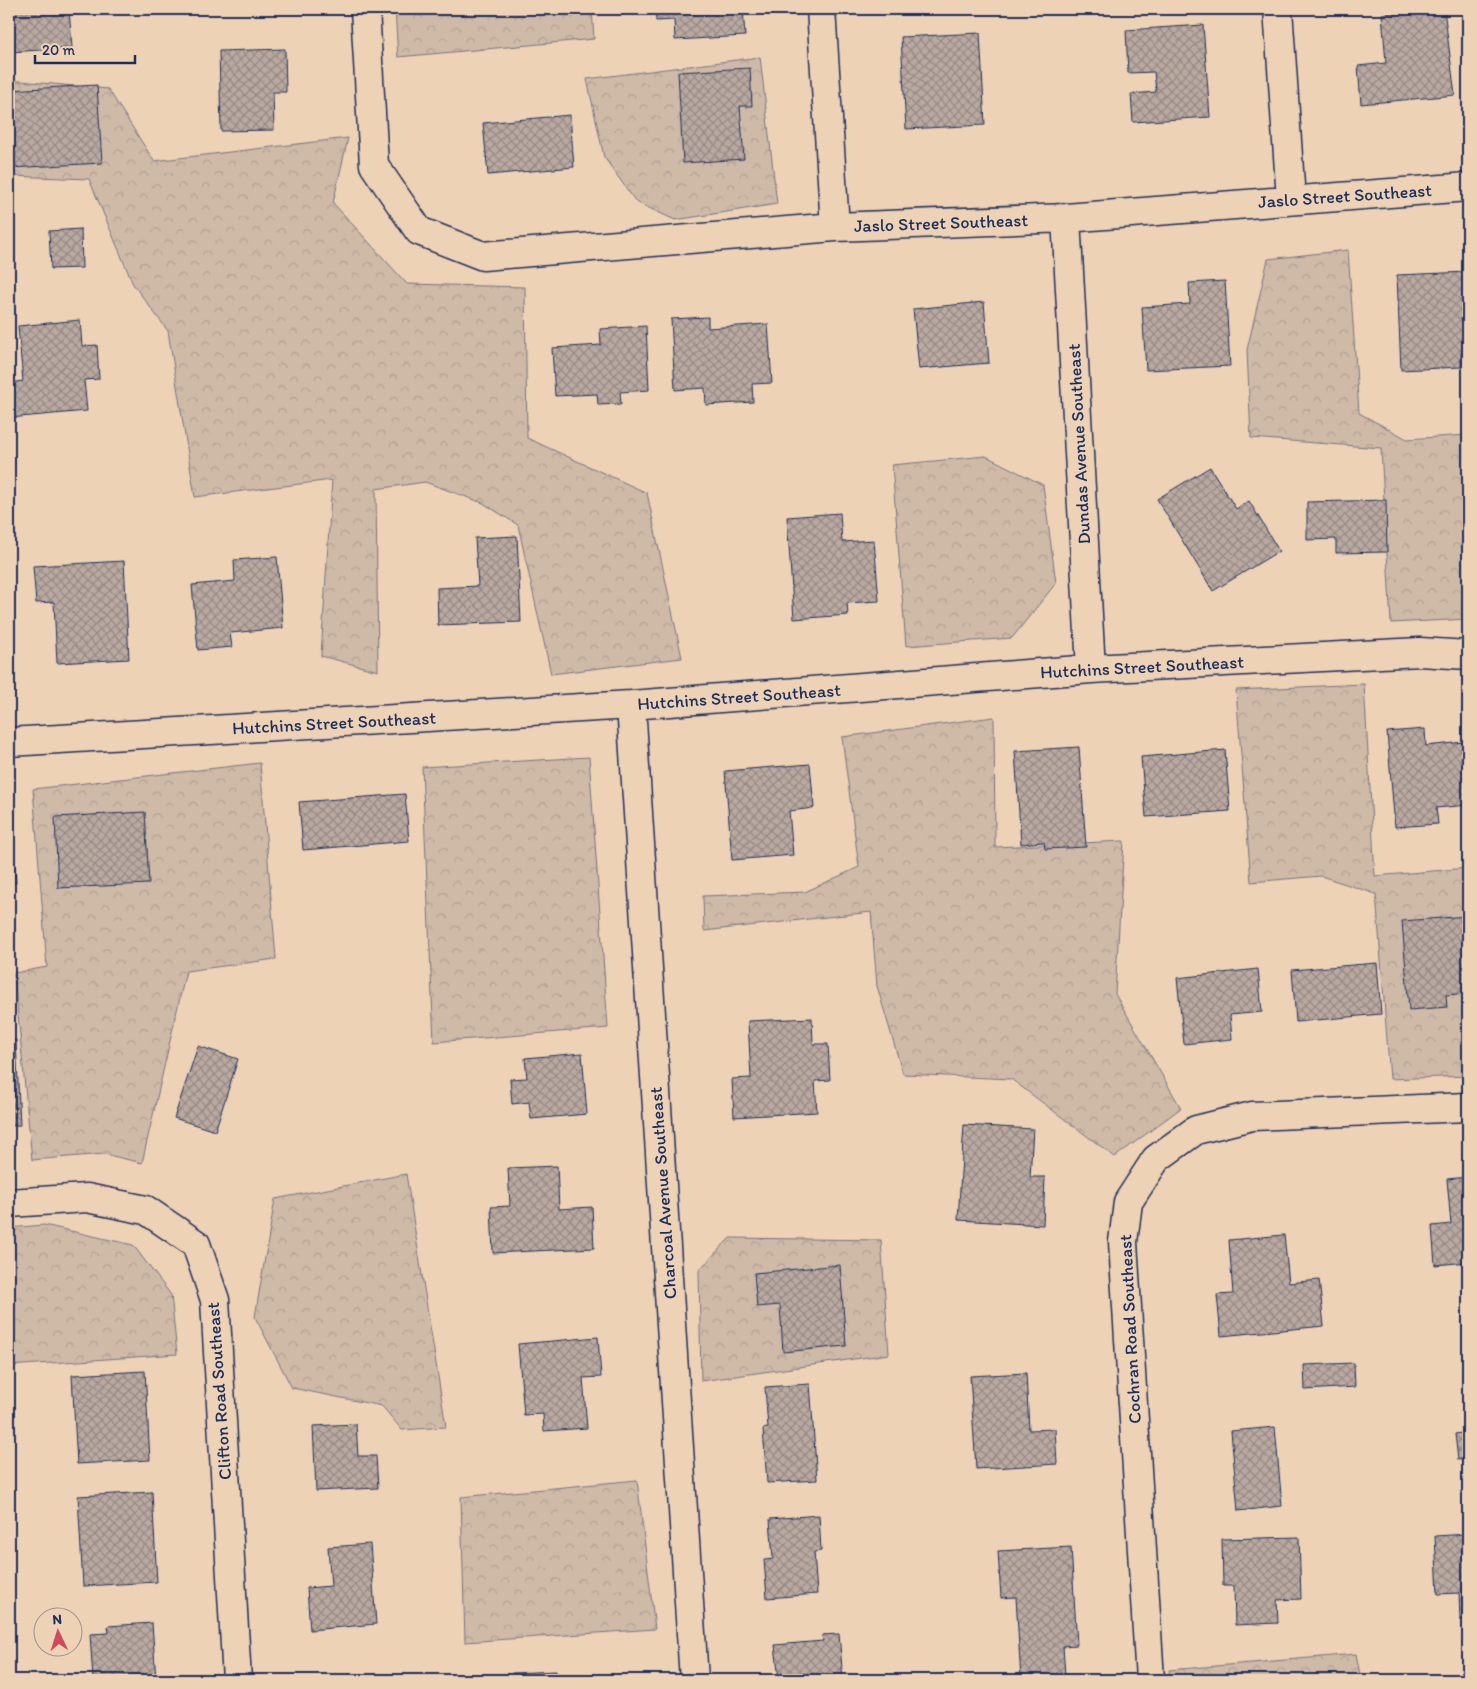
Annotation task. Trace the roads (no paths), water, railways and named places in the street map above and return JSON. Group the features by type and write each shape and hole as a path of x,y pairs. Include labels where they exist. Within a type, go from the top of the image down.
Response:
{"street":[{"name":"Jaslo Street Southeast","path":"365,9 374,165 419,231 482,256 835,227 1066,218 1468,187"},
{"path":"821,9 835,227"},
{"path":"1278,9 1290,200"},
{"name":"Dundas Avenue Southeast","path":"1066,218 1091,669"},
{"name":"Hutchins Street Southeast","path":"9,742 632,705 1091,669 1420,652 1468,655"},
{"name":"Charcoal Avenue Southeast","path":"632,705 694,1680"},
{"name":"Cochran Road Southeast","path":"1150,1680 1123,1242 1128,1202 1156,1159 1196,1130 1252,1116 1468,1107"},
{"name":"Clifton Road Southeast","path":"9,1204 88,1198 146,1210 196,1244 214,1300 238,1680"}]}
